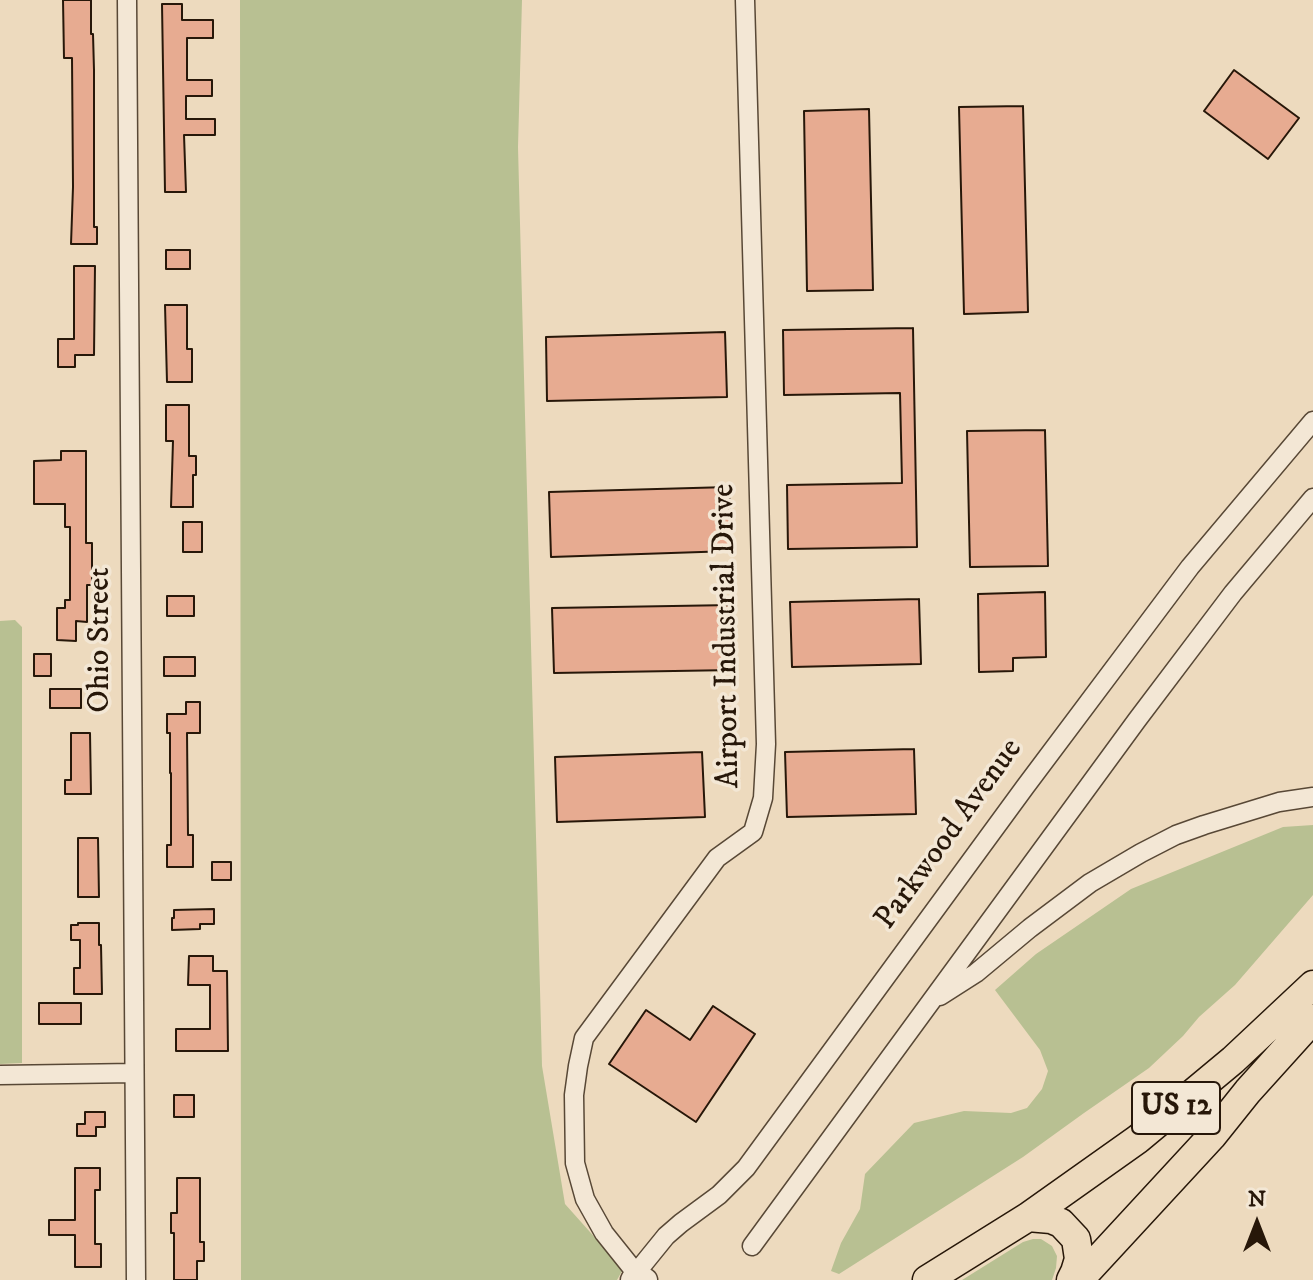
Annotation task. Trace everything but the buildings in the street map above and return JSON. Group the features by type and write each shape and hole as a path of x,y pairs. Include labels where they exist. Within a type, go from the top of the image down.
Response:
{"highway":[{"name":"US 12","path":"927,1280 1028,1217 1148,1132 1233,1060 1313,985"},
{"name":"US 12","path":"1079,1280 1212,1136 1313,1019"},
{"path":"1028,1217 1061,1223 1076,1239 1079,1259 1071,1280"}],"street":[{"name":"Ohio Street","path":"127,0 136,1280"},
{"name":"Airport Industrial Drive","path":"638,1278 604,1233 585,1199 575,1163 574,1095 584,1038 717,858 753,832 763,798 765,732 745,0"},
{"name":"Parkwood Avenue","path":"638,1278 666,1236 719,1195 746,1168 1190,567 1313,421"},
{"path":"752,1246 1233,593 1313,498"},
{"path":"928,1004 976,973 1090,883 1141,853 1204,825 1279,802 1313,797"},
{"path":"0,1075 134,1073"}],"green space":[{"path":"240,0 522,0 518,147 542,1066 565,1204 623,1269 617,1280 241,1280"},
{"path":"15,620 22,627 22,1063 0,1064 0,621"},
{"path":"1313,825 1313,895 1235,985 1149,1068 1023,1157 839,1274 831,1271 841,1243 860,1209 865,1174 914,1123 964,1111 1011,1113 1027,1108 1042,1089 1048,1071 1040,1050 995,990 1036,954 1131,889 1283,827"},
{"path":"1041,1239 1052,1246 1057,1256 1052,1280 962,1280 1023,1242"}]}
